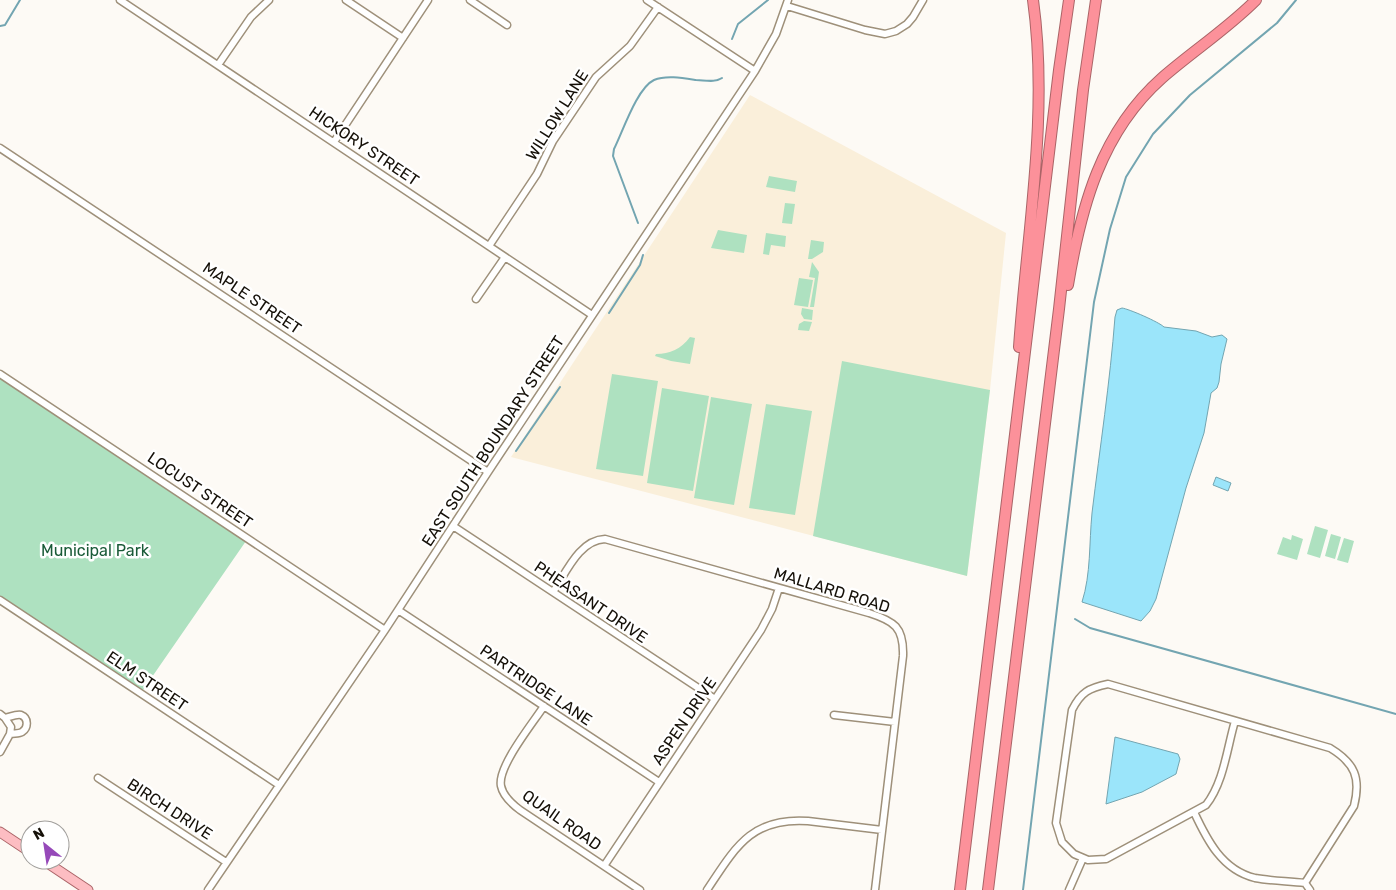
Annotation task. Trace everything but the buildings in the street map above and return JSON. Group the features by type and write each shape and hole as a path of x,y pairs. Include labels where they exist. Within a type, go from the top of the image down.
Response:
{"highway":[{"path":"1012,463 1020,335 1038,117 1038,54 1033,0"},
{"path":"960,890 1069,0"},
{"path":"988,890 1096,0"},
{"path":"1059,309 1068,285 1072,257 1094,176 1123,121 1134,106 1161,79 1256,0"}],"main road":[{"path":"0,832 20,845"},
{"path":"58,870 88,890"}],"street":[{"name":"HICKORY STREET","path":"120,0 592,315"},
{"path":"218,65 251,17 269,0"},
{"path":"346,0 403,38"},
{"path":"334,142 428,0"},
{"path":"470,0 507,25"},
{"path":"648,0 755,71"},
{"path":"788,3 866,30 885,34 896,31 908,24 923,0"},
{"name":"EAST SOUTH BOUNDARY STREET","path":"208,890 385,630 755,71 776,34 788,3"},
{"name":"WILLOW LANE","path":"489,246 537,174 553,141 596,77 630,46 658,7"},
{"name":"MAPLE STREET","path":"0,148 488,472"},
{"path":"476,300 505,257"},
{"name":"LOCUST STREET","path":"0,374 385,630"},
{"name":"PHEASANT DRIVE","path":"453,526 715,700"},
{"name":"MALLARD ROAD","path":"553,592 585,546 595,540 605,539 876,615 898,628 903,637 904,646 875,890"},
{"name":"ASPEN DRIVE","path":"604,866 768,617 779,588"},
{"name":"ELM STREET","path":"0,600 279,785"},
{"name":"PARTRIDGE LANE","path":"398,610 660,782"},
{"path":"1235,721 1214,794 1206,805 1106,859 1088,860 1074,854 1062,842 1056,823 1072,710 1078,698 1090,688 1108,684 1330,748 1343,756 1358,782 1358,794 1354,806 1305,883"},
{"name":"QUAIL ROAD","path":"544,706 504,767 500,780 506,797 520,810 640,890"},
{"path":"2,716 20,715 27,722 27,728 24,731 10,734"},
{"path":"834,715 895,722"},
{"path":"0,752 10,734 11,727 2,716"},
{"name":"BIRCH DRIVE","path":"98,778 226,862"},
{"path":"1194,812 1207,840 1214,850 1238,871 1254,878 1305,883 1310,890"},
{"path":"707,890 739,844 755,832 776,823 798,820 882,830"},
{"path":"1069,890 1083,858"}],"shaded area":[{"path":"750,95 1006,233 990,390 967,576 511,457"}],"green space":[{"path":"769,176 797,181 795,192 766,187"},
{"path":"785,203 795,204 792,224 782,223"},
{"path":"718,230 747,235 744,253 711,248"},
{"path":"766,233 786,236 785,247 771,245 769,255 763,254"},
{"path":"811,240 824,242 823,252 812,259 808,259"},
{"path":"812,262 819,272 814,307 810,307 815,278 809,277"},
{"path":"799,278 813,280 808,307 794,305"},
{"path":"802,308 813,310 812,320 804,319 801,314"},
{"path":"804,321 812,322 809,331 798,330 799,324"},
{"path":"690,337 695,338 690,364 655,356 656,354 675,350"},
{"path":"842,361 990,390 967,576 813,536"},
{"path":"612,374 658,381 643,476 596,469"},
{"name":"Municipal Park","path":"0,378 246,541 143,690 0,597"},
{"path":"662,388 709,396 693,491 647,483"},
{"path":"711,397 752,404 734,505 694,498"},
{"path":"766,404 812,411 795,515 749,508"},
{"path":"1315,526 1328,530 1320,558 1307,554"},
{"path":"1331,534 1341,537 1335,559 1325,556"},
{"path":"1292,535 1303,539 1297,560 1277,554 1283,537 1291,540"},
{"path":"1344,538 1354,541 1348,563 1337,560"}],"water":[{"path":"1122,308 1144,316 1164,327 1196,331 1212,337 1222,335 1227,339 1219,382 1217,388 1211,393 1204,433 1186,488 1156,599 1150,611 1141,621 1082,602 1088,569 1092,513 1108,390 1115,317 1117,310"},
{"path":"1216,477 1231,483 1228,491 1213,485"},
{"path":"1115,737 1178,754 1180,759 1176,774 1142,792 1106,804"}],"waterway":[{"path":"0,26 5,25 20,0"},
{"path":"732,39 738,24 768,0"},
{"path":"1023,890 1094,302 1110,229 1126,177 1153,134 1190,95 1277,23 1296,0"},
{"path":"638,223 613,156 614,149 636,101 648,85 659,78 675,77 709,81 722,78"},
{"path":"609,313 640,265 643,255"},
{"path":"516,451 560,387"},
{"path":"1075,619 1090,628 1396,714"}]}
